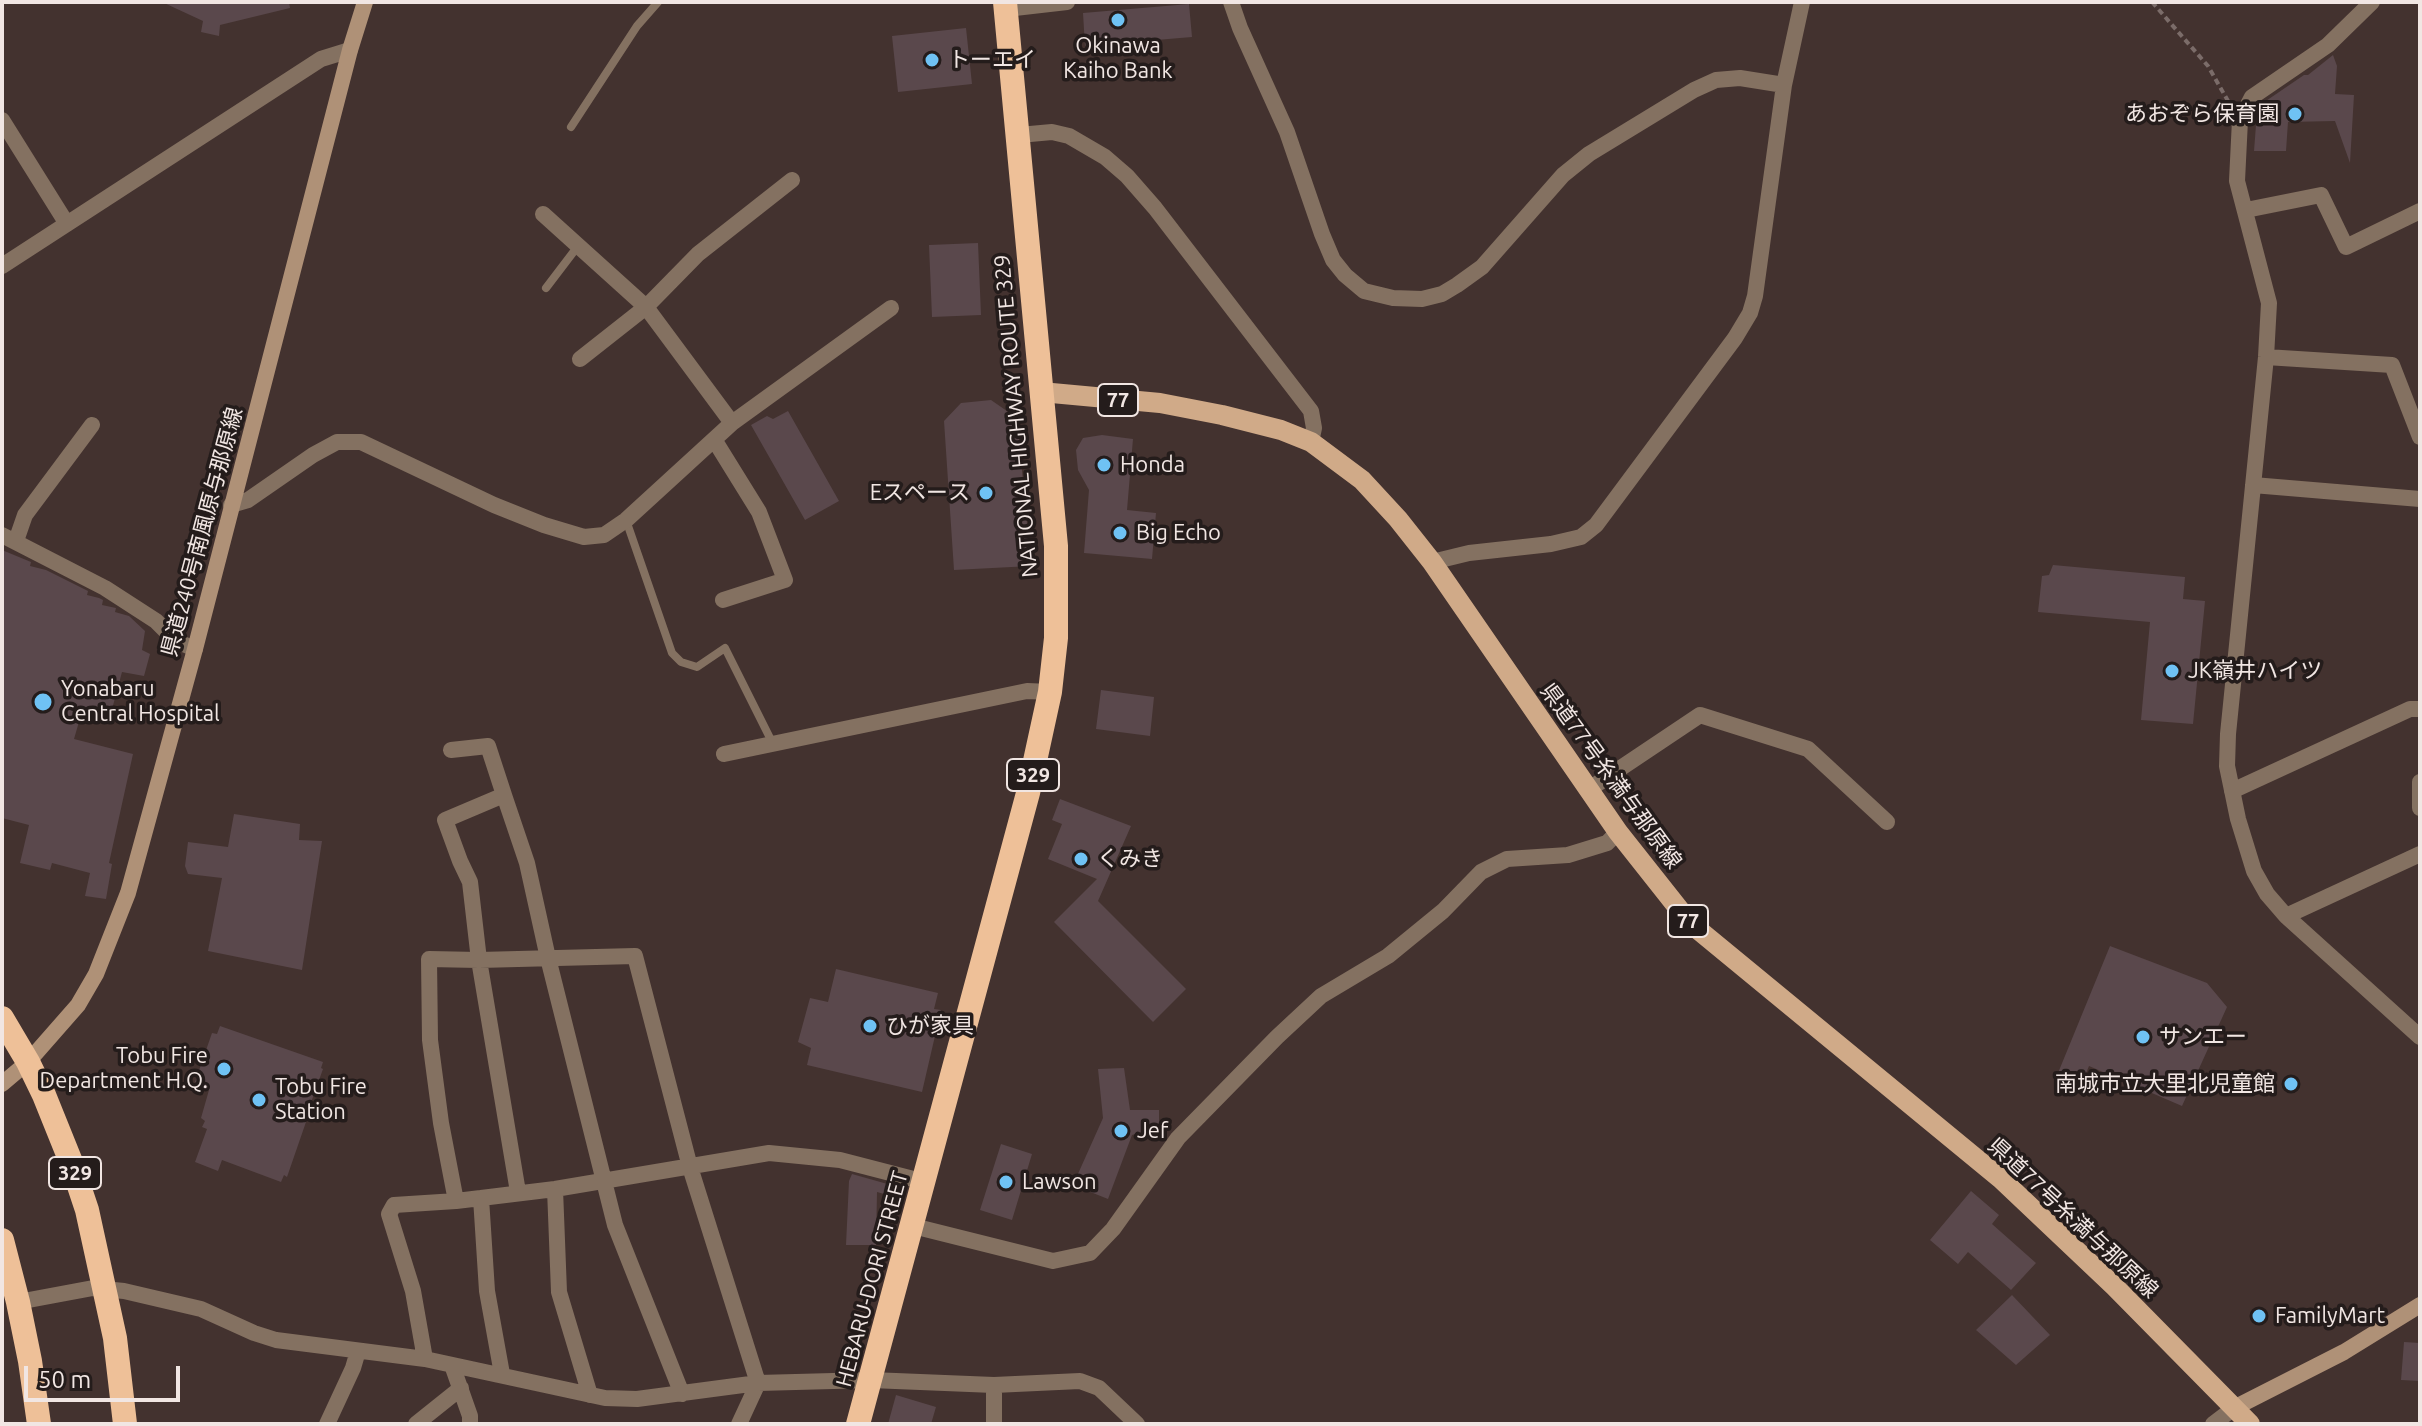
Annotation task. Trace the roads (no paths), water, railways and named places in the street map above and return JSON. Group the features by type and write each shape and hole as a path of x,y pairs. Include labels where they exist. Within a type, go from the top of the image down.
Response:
{"highway":[{"name":"NATIONAL HIGHWAY ROUTE 329","path":"935,1147 1028,793 1050,692 1056,638 1056,546 1005,6"},
{"name":"329","path":"2,1018 44,1095 87,1210 115,1338 125,1424"},
{"name":"HEBARU-DORI STREET","path":"858,1424 935,1147"},
{"path":"2,1240 30,1361 39,1424"}],"main road":[{"name":"県道240号南風原与那原線","path":"2,1084 28,1062 78,1005 96,974 128,893 365,2"},
{"name":"県道77号糸満与那原線","path":"1041,392 1160,403 1281,430 1311,442 1362,480 1432,562 1618,832 1690,923 2001,1179 2114,1286 2250,1424"},
{"path":"2234,1408 2344,1352 2420,1305"}],"street":[{"path":"1005,6 1067,2"},
{"path":"1231,2 1287,132 1333,260 1364,291 1393,298 1422,299 1442,294 1457,285 1482,267 1563,175 1589,154 1694,90 1716,80 1740,78 1784,85"},
{"path":"1432,562 1469,553 1551,544 1581,537 1596,525 1735,338 1750,313 1755,296 1784,85 1802,2"},
{"path":"2372,2 2328,45 2252,97 2240,120 2237,181 2269,303 2227,766 2238,819 2254,871 2267,894 2286,916 2420,1037"},
{"path":"2,266 321,59 350,50"},
{"path":"2,120 67,224"},
{"path":"1019,135 1052,132 1069,136 1105,157 1127,176 1311,411 1314,428 1311,442"},
{"path":"580,359 646,307 698,254 792,180"},
{"path":"2246,210 2321,195 2346,247 2420,211"},
{"path":"543,214 646,307 732,423"},
{"path":"231,505 248,500 337,442 361,442 494,505 544,525 584,537 604,535 626,520 732,423 891,308"},
{"path":"2266,357 2392,365 2420,437"},
{"path":"92,425 9,538 105,588 156,621 176,641 195,649"},
{"path":"715,441 759,512 785,580 723,600"},
{"path":"2253,485 2420,499"},
{"path":"724,754 1027,691 1050,692"},
{"path":"2232,791 2410,709 2420,709"},
{"path":"1588,790 1700,715 1808,749 1887,822"},
{"path":"451,750 488,746 527,863 615,1225 682,1394"},
{"path":"2420,782 2420,808"},
{"path":"504,795 445,820 470,882 479,960 518,1192"},
{"path":"913,1226 1053,1261 1090,1253 1113,1229 1178,1138 1321,996 1388,956 1443,911 1481,872 1507,859 1568,855 1607,843 1618,832"},
{"path":"2286,916 2420,854"},
{"path":"456,1201 430,1040 429,959 635,956 690,1167 758,1383 739,1424"},
{"path":"425,1359 413,1291 389,1214 394,1205 555,1189 769,1153 840,1160 925,1182"},
{"path":"555,1189 559,1292 590,1395"},
{"path":"481,1198 487,1291 502,1374"},
{"path":"18,1302 93,1288 124,1291 201,1309 276,1340 425,1359 590,1395 637,1399 758,1383 871,1380 994,1385 1080,1381 1099,1388 1137,1424"},
{"path":"327,1424 358,1351"},
{"path":"452,1365 470,1424"},
{"path":"994,1385 994,1424"},
{"path":"416,1424 461,1388"},
{"path":"2213,1424 2234,1408"}],"lane":[{"path":"571,127 637,26 658,2"},
{"path":"546,288 578,246"},
{"path":"626,520 672,653 681,662 697,667 725,648 773,745"}],"place":[{"name":"Okinawa Kaiho Bank","path":"1118,20"},
{"name":"トーエイ","path":"932,60"},
{"name":"あおぞら保育園","path":"2295,114"},
{"name":"Honda","path":"1104,465"},
{"name":"Eスペース","path":"986,493"},
{"name":"Big Echo","path":"1120,533"},
{"name":"JK嶺井ハイツ","path":"2172,671"},
{"name":"Yonabaru Central Hospital","path":"43,702"},
{"name":"くみき","path":"1081,859"},
{"name":"ひが家具","path":"870,1026"},
{"name":"サンエー","path":"2143,1037"},
{"name":"Tobu Fire Department H.Q.","path":"224,1069"},
{"name":"南城市立大里北児童館","path":"2291,1084"},
{"name":"Tobu Fire Station","path":"259,1100"},
{"name":"Jef","path":"1121,1131"},
{"name":"Lawson","path":"1006,1182"},
{"name":"FamilyMart","path":"2259,1316"}]}
